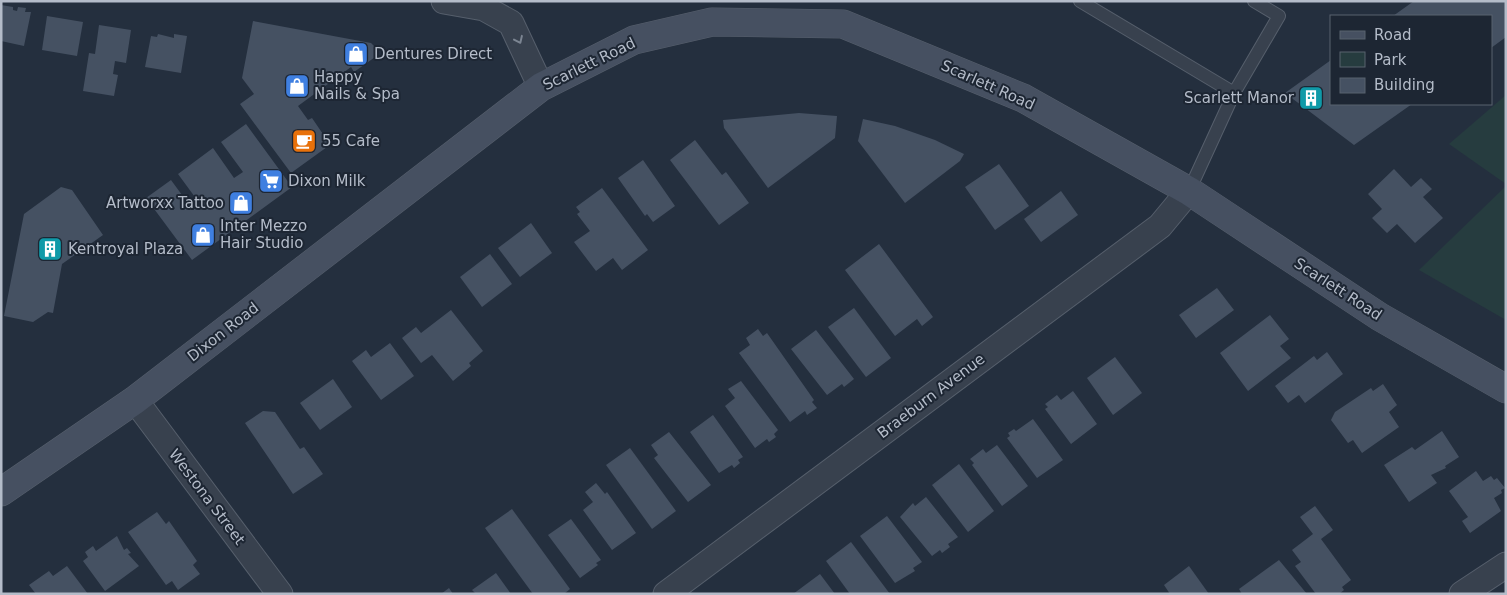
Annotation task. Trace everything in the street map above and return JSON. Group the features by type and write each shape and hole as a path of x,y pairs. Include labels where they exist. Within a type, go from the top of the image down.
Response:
{"main road":[{"name":"Scarlett Road","path":"439,164 540,87 634,40 712,22 843,24 1023,98 1188,191 1380,317 1506,390"},
{"name":"Dixon Road","path":"2,491 135,400 439,164"}],"street":[{"path":"444,1 484,8 511,24 540,87"},
{"name":"Braeburn Avenue","path":"666,594 1160,226 1188,191"},
{"name":"Westona Street","path":"135,400 280,594"},
{"path":"1464,593 1506,565"}],"lane":[{"path":"1080,1 1234,93"},
{"path":"1188,191 1234,93 1280,16 1254,1"}],"green space":[{"path":"1506,95 1506,184 1449,144"},
{"path":"1506,186 1506,320 1419,270"}],"building":[{"path":"1414,1 1506,1 1506,37 1492,47 1492,15 1394,15"},
{"path":"1,5 13,7 13,10 17,11 18,7 26,8 25,12 31,12 24,46 1,41"},
{"path":"47,16 83,22 77,56 42,50"},
{"path":"253,21 371,43 379,51 378,55 354,72 351,67 298,106 308,120 312,118 327,140 327,147 291,173 240,104 254,94 242,78"},
{"path":"99,25 131,30 126,63 115,61 113,74 118,75 114,96 83,91 89,53 95,54"},
{"path":"158,34 174,38 174,34 187,36 181,73 145,67 151,36 157,37"},
{"name":"Scarlett Manor","path":"1330,61 1330,105 1411,105 1354,145 1285,93"},
{"path":"799,113 837,116 835,138 768,188 724,128 723,120"},
{"path":"863,119 895,126 935,140 964,154 960,161 905,203 858,141"},
{"path":"246,124 292,187 192,260 146,198 171,180 193,210 200,204 178,174 213,148 234,178 243,172 221,142"},
{"path":"695,140 722,175 726,172 749,203 719,225 670,160"},
{"path":"643,160 675,206 653,222 647,214 645,216 618,178"},
{"path":"999,164 1029,206 995,230 965,187"},
{"path":"1394,169 1411,187 1421,178 1432,189 1423,197 1443,218 1415,243 1397,224 1387,233 1372,218 1382,209 1368,194"},
{"name":"Kentroyal Plaza","path":"61,187 72,190 103,235 62,264 53,313 48,312 33,322 4,316 24,214"},
{"path":"602,188 648,250 622,270 613,258 596,271 574,242 590,231 577,214 580,212 576,207"},
{"path":"1061,191 1078,215 1041,242 1024,219"},
{"path":"531,223 552,253 520,277 498,248"},
{"path":"879,244 933,317 922,326 917,319 895,336 845,270"},
{"path":"490,254 512,284 482,307 460,277"},
{"path":"1217,288 1234,310 1196,338 1179,315"},
{"path":"854,308 891,358 866,377 828,327"},
{"path":"451,310 483,351 469,363 471,366 453,381 432,355 421,363 402,338 416,327 421,333"},
{"path":"1270,315 1289,339 1280,346 1291,358 1248,391 1220,353"},
{"path":"758,329 763,336 767,333 814,400 812,402 817,408 807,415 805,411 790,422 739,353 750,345 746,338"},
{"path":"816,330 854,379 844,387 842,384 827,395 791,349"},
{"path":"390,343 414,376 381,400 352,361 366,350 371,357"},
{"path":"1327,352 1343,374 1305,403 1299,395 1288,403 1275,386 1314,356 1317,360"},
{"path":"1115,357 1142,393 1113,415 1087,378"},
{"path":"333,379 352,407 320,430 300,403"},
{"path":"741,381 778,430 774,434 776,437 769,442 767,439 755,448 725,406 735,398 728,389"},
{"path":"1383,384 1397,405 1389,412 1399,427 1362,453 1353,440 1348,443 1331,420 1335,412 1371,388 1373,391"},
{"path":"1073,391 1097,424 1071,444 1045,409 1048,407 1045,404 1057,395 1061,400"},
{"path":"263,411 275,412 300,449 304,447 323,474 293,494 245,423"},
{"path":"713,415 743,457 738,460 740,463 734,468 732,465 719,473 690,432"},
{"path":"1033,419 1063,460 1037,478 1007,438 1010,436 1008,433 1014,429 1016,431"},
{"path":"1442,431 1459,457 1445,466 1446,468 1431,475 1437,483 1409,502 1384,465 1412,447 1415,450"},
{"path":"669,432 711,485 688,502 654,458 658,455 651,445"},
{"path":"997,445 1028,486 1002,506 972,465 974,463 970,459 983,449 986,453"},
{"path":"630,448 676,511 652,529 606,465"},
{"path":"959,464 994,511 968,532 932,485"},
{"path":"1476,471 1483,481 1491,476 1494,480 1497,478 1505,488 1501,490 1502,493 1494,498 1501,511 1470,533 1462,521 1468,517 1449,491"},
{"path":"596,483 605,494 607,492 636,533 612,550 583,510 593,502 585,492"},
{"path":"926,497 958,537 948,544 950,547 942,553 940,550 932,556 900,517 913,503 915,506"},
{"path":"1315,506 1333,530 1321,539 1351,580 1342,587 1344,590 1339,594 1316,594 1295,566 1301,562 1292,550 1313,534 1300,517"},
{"path":"512,509 570,589 564,594 533,594 485,528"},
{"path":"157,512 166,524 169,521 197,561 193,565 200,574 178,590 172,581 166,585 128,532"},
{"path":"887,516 922,562 913,568 915,571 895,583 860,536"},
{"path":"571,519 601,560 596,563 598,565 580,578 548,535"},
{"path":"117,536 124,550 127,548 131,553 128,554 139,566 105,591 83,561 88,557 85,552 93,546 96,551"},
{"path":"851,542 890,594 850,594 826,561"},
{"path":"1279,560 1307,594 1242,594 1239,589"},
{"path":"67,566 88,594 36,594 29,585 49,571 53,576"},
{"path":"1189,566 1209,594 1170,594 1164,585"},
{"path":"496,573 511,594 476,594 472,590"},
{"path":"820,574 835,594 793,594"},
{"path":"449,588 453,594 441,594"}],"place":[{"name":"Dentures Direct","path":"356,54"},
{"name":"Happy Nails & Spa","path":"297,86"},
{"name":"Scarlett Manor","path":"1311,98"},
{"name":"55 Cafe","path":"304,141"},
{"name":"Dixon Milk","path":"271,181"},
{"name":"Artworxx Tattoo","path":"241,203"},
{"name":"Inter Mezzo Hair Studio","path":"203,235"},
{"name":"Kentroyal Plaza","path":"50,249"}]}
